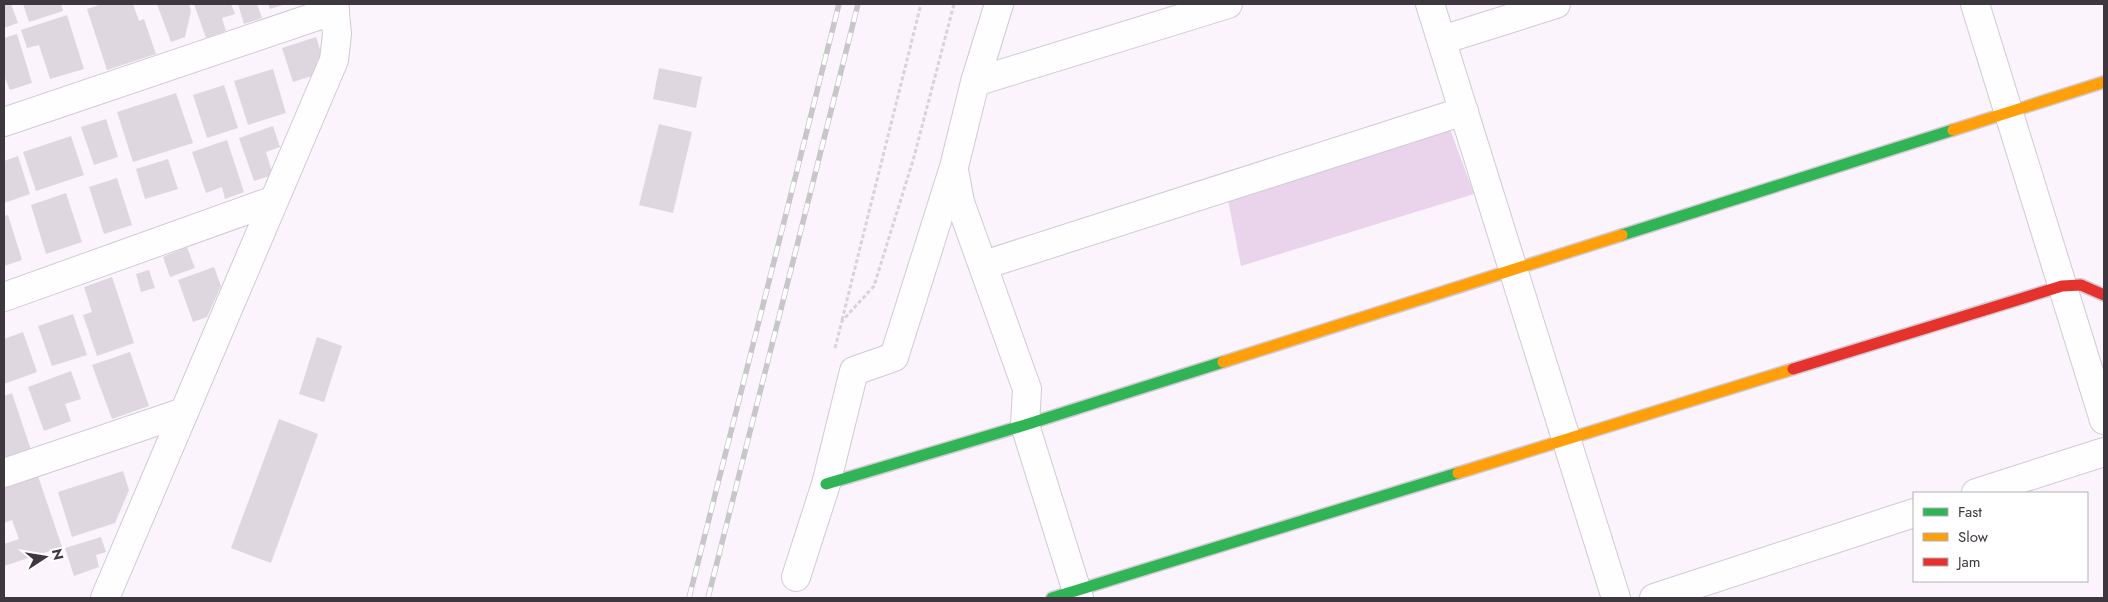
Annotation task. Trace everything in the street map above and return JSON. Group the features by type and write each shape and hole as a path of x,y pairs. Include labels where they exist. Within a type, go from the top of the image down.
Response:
{"street":[{"path":"796,578 826,484 854,371 894,357 954,167 975,82 1000,4"},
{"path":"975,82 1228,4"},
{"path":"1430,4 1616,598"},
{"path":"1442,40 1556,4"},
{"path":"1975,4 2104,420"},
{"path":"4,122 334,7 337,34 334,60 272,201 105,598"},
{"path":"826,484 1025,424 2104,82"},
{"path":"984,264 1464,111"},
{"path":"954,167 960,202 984,264 1027,389 1025,424 1069,596 1566,438 2062,286 2081,285 2104,295"},
{"path":"4,297 272,201"},
{"path":"4,473 184,412"},
{"path":"1979,492 2104,452"},
{"path":"1654,598 1913,514"}],"path":[{"path":"834,350 921,4"},
{"path":"842,321 874,286 914,157 954,4"}],"shaded area":[{"path":"1450,129 1474,194 1241,266 1228,200"}],"building":[{"path":"4,4 11,4 18,23 4,28"},
{"path":"23,4 61,4 63,11 29,22"},
{"path":"102,4 133,4 139,21 144,19 156,54 107,70 87,9"},
{"path":"157,4 189,4 191,11 185,37 171,42"},
{"path":"194,4 231,4 235,14 222,18 226,31 206,38"},
{"path":"238,4 257,4 262,18 244,24"},
{"path":"268,4 286,4 270,9"},
{"path":"67,15 84,69 50,79 39,45 27,48 21,30"},
{"path":"17,34 32,83 10,90 4,76 4,38"},
{"path":"316,37 322,56 315,75 293,82 282,48"},
{"path":"659,68 702,77 696,108 653,99"},
{"path":"273,69 286,113 248,125 234,81"},
{"path":"224,85 238,128 207,138 193,95"},
{"path":"176,93 193,143 133,162 117,112"},
{"path":"106,119 118,157 94,165 81,127"},
{"path":"659,124 692,132 673,213 639,205"},
{"path":"273,126 280,147 266,152 273,175 254,181 239,138"},
{"path":"71,136 84,175 36,191 23,152"},
{"path":"227,140 244,192 225,199 222,187 206,193 192,152"},
{"path":"18,156 30,194 4,203 4,161"},
{"path":"168,159 178,189 145,199 136,169"},
{"path":"117,178 132,225 104,234 89,187"},
{"path":"66,193 82,242 46,254 31,205"},
{"path":"8,215 22,260 4,266 4,216"},
{"path":"187,247 195,268 170,277 163,257"},
{"path":"214,267 221,286 207,317 193,322 178,280"},
{"path":"149,270 155,288 141,292 136,274"},
{"path":"112,277 134,343 97,356 83,315 92,312 84,287"},
{"path":"73,314 87,355 52,366 38,326"},
{"path":"23,332 37,372 4,384 4,339"},
{"path":"317,337 342,346 324,402 299,394"},
{"path":"130,352 149,406 112,419 92,365"},
{"path":"71,371 81,399 65,404 71,421 44,431 28,387"},
{"path":"12,393 31,450 4,460 4,396"},
{"path":"279,419 318,434 271,563 231,548"},
{"path":"123,471 129,490 115,523 72,537 58,492"},
{"path":"38,476 62,547 4,566 4,544 19,539 12,520 4,523 4,487"},
{"path":"101,537 106,552 96,555 99,567 74,576 65,548"}],"railway":[{"path":"689,598 839,4"},
{"path":"708,598 858,4"}],"traffic: fast":[{"path":"1622,235 1953,130"},
{"path":"826,484 1025,425 1223,362"},
{"path":"1052,598 1458,473"}],"traffic: slow":[{"path":"1953,130 2104,82"},
{"path":"1223,362 1622,235"},
{"path":"1458,473 1793,369"}],"traffic: jam":[{"path":"1793,369 2062,286 2081,285 2104,295"}]}
